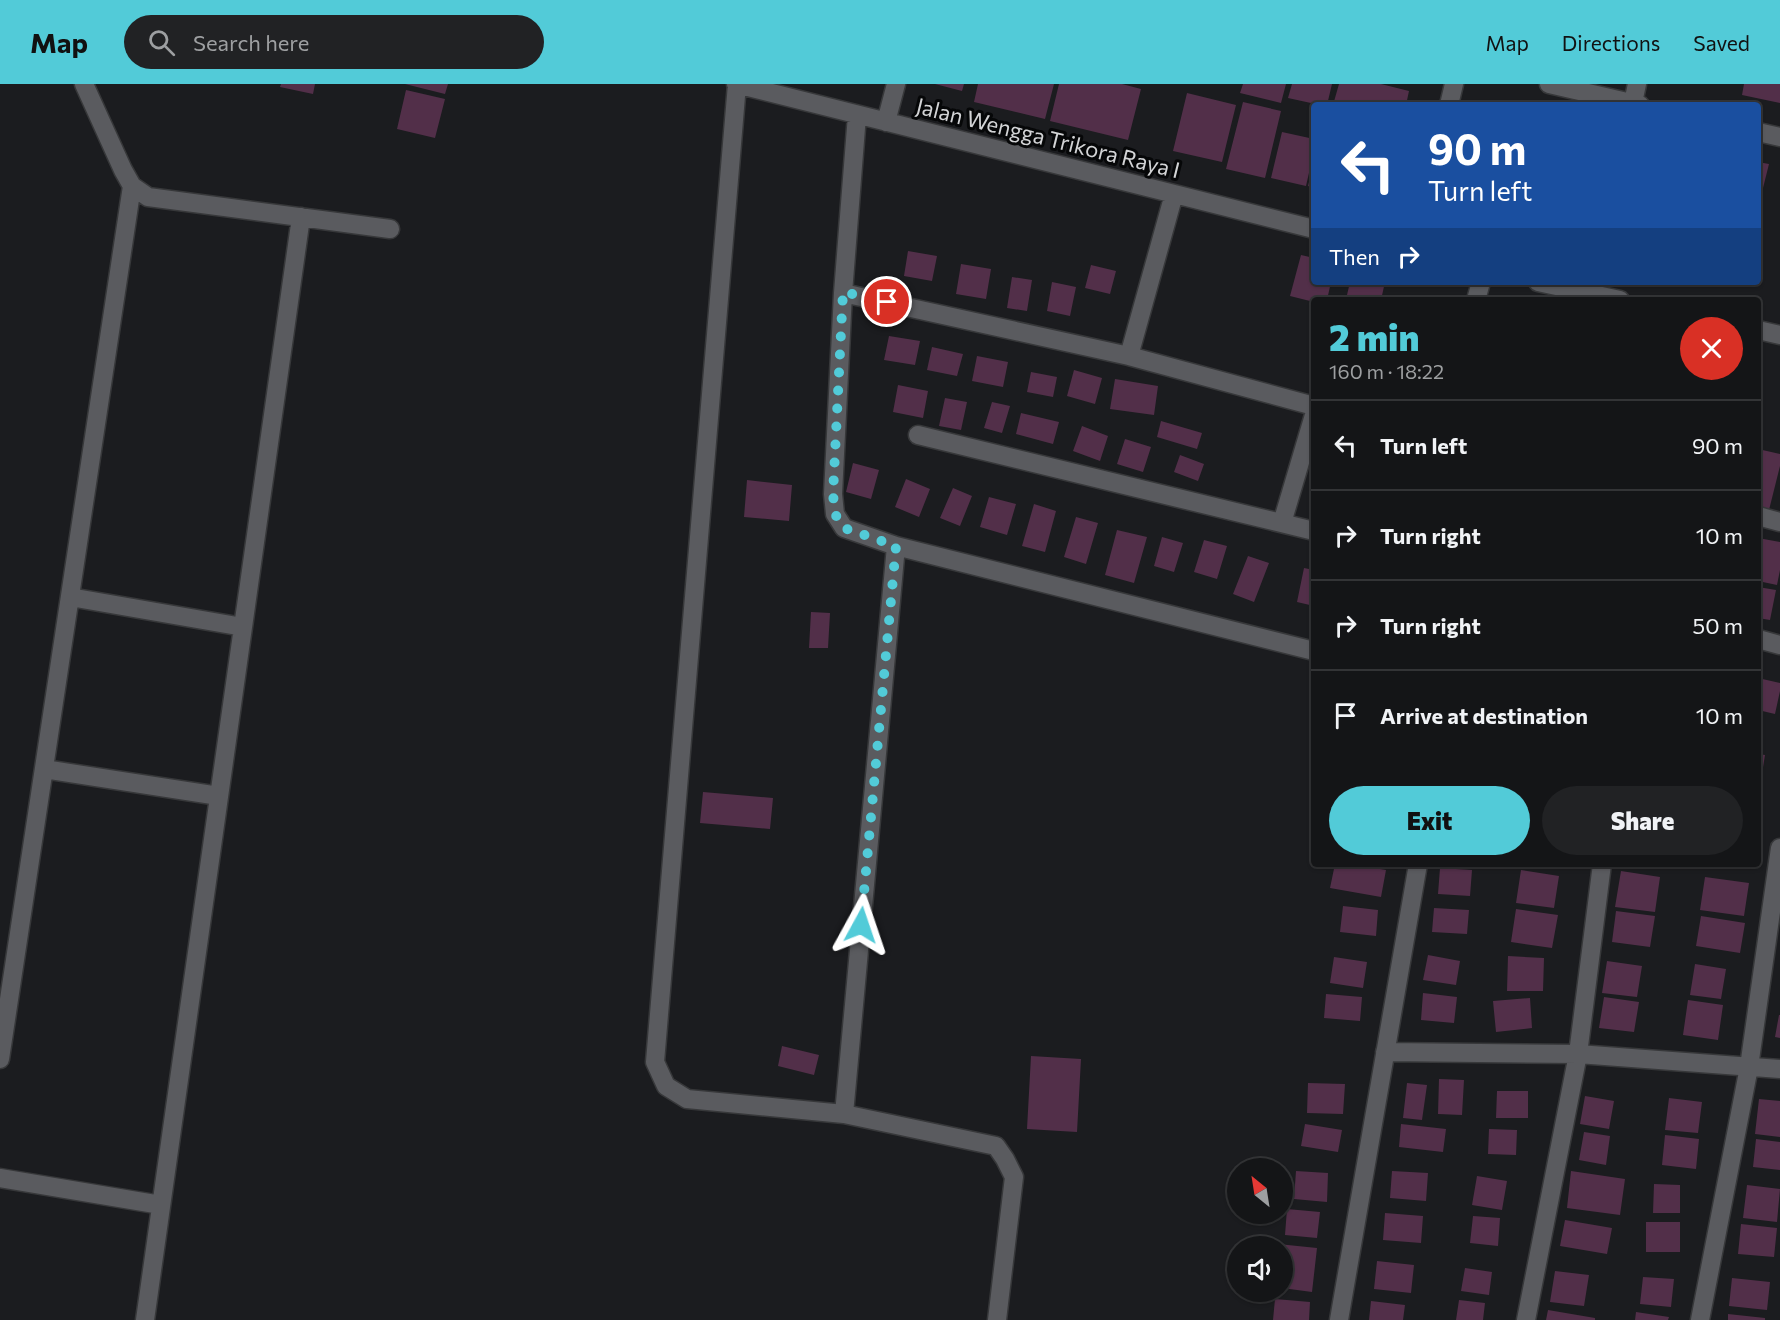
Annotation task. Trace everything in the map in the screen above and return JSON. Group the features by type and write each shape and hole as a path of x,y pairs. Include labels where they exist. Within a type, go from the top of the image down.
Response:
{"street":[{"path":"84,84 132,186 148,197 390,229"},
{"path":"736,84 655,1062 666,1086 687,1099 844,1114 996,1146 1014,1177 997,1320"},
{"name":"Jalan Wengga Trikora Raya I","path":"736,84 1311,228"},
{"path":"886,122 896,84"},
{"path":"1450,102 1454,84"},
{"path":"1549,84 1627,102"},
{"path":"1636,84 1636,102"},
{"path":"857,115 843,292 833,494 835,514 844,528 896,546 1311,650"},
{"path":"1761,133 1780,137"},
{"path":"0,1059 132,186"},
{"path":"1129,356 1174,194"},
{"path":"145,1320 302,217"},
{"path":"1552,285 1606,297"},
{"path":"843,292 1129,356 1311,405"},
{"path":"1761,331 1780,335"},
{"path":"1282,524 1311,425"},
{"path":"918,435 1311,530"},
{"path":"1761,517 1780,522"},
{"path":"844,1114 896,546"},
{"path":"70,597 243,627"},
{"path":"1761,640 1780,645"},
{"path":"44,769 219,796"},
{"path":"1700,1320 1749,1067 1780,848"},
{"path":"1340,1320 1417,867"},
{"path":"1526,1320 1578,1054 1602,867"},
{"path":"1385,1052 1578,1054 1780,1068"},
{"path":"0,1178 161,1205"}],"building":[{"path":"281,84 315,84 313,94 280,87"},
{"path":"405,84 448,84 445,94"},
{"path":"935,84 964,84 962,91"},
{"path":"978,84 1054,84 1045,119 974,102"},
{"path":"1059,84 1122,84 1141,89 1128,140 1050,121"},
{"path":"1243,84 1286,84 1281,103 1240,93"},
{"path":"1292,84 1332,84 1328,102 1311,103 1288,98"},
{"path":"1339,84 1381,84 1409,91 1407,102 1334,102"},
{"path":"1744,84 1780,84 1780,103 1742,95"},
{"path":"406,90 445,99 435,138 397,129"},
{"path":"1187,93 1236,105 1222,162 1173,151"},
{"path":"1243,102 1281,111 1265,178 1226,169"},
{"path":"1282,132 1311,138 1311,164 1306,186 1271,178"},
{"path":"1761,163 1769,164 1761,196"},
{"path":"908,251 937,256 932,281 904,276"},
{"path":"1301,255 1311,257 1311,285 1330,285 1328,297 1311,297 1311,301 1290,296"},
{"path":"961,264 991,269 986,299 956,294"},
{"path":"1091,265 1116,271 1110,294 1085,288"},
{"path":"1012,277 1032,280 1027,311 1007,308"},
{"path":"1052,282 1076,287 1070,316 1047,311"},
{"path":"1349,285 1384,285 1382,297 1347,295"},
{"path":"889,336 920,341 915,365 884,360"},
{"path":"932,347 963,354 957,376 927,370"},
{"path":"977,356 1008,362 1003,387 972,381"},
{"path":"1074,370 1102,378 1095,404 1067,396"},
{"path":"1031,372 1057,377 1053,397 1027,392"},
{"path":"1115,379 1158,386 1154,415 1110,409"},
{"path":"898,385 928,391 923,418 893,412"},
{"path":"945,398 967,402 961,430 939,426"},
{"path":"992,402 1010,406 1002,433 984,428"},
{"path":"1021,413 1059,422 1053,444 1016,434"},
{"path":"1161,421 1202,433 1197,449 1157,437"},
{"path":"1082,426 1108,436 1100,461 1073,451"},
{"path":"1125,439 1151,447 1143,472 1117,464"},
{"path":"1761,450 1780,454 1780,466 1769,510 1761,508"},
{"path":"1180,455 1204,464 1198,481 1174,472"},
{"path":"853,463 879,470 871,499 846,492"},
{"path":"906,479 930,489 919,517 895,507"},
{"path":"747,480 792,485 789,521 744,517"},
{"path":"953,488 972,496 960,526 940,518"},
{"path":"989,497 1016,504 1007,535 980,527"},
{"path":"1034,504 1056,511 1045,552 1022,546"},
{"path":"1076,517 1098,523 1086,564 1064,557"},
{"path":"1117,530 1147,537 1134,583 1105,575"},
{"path":"1162,537 1183,543 1174,572 1154,566"},
{"path":"1761,539 1780,542 1780,570 1777,585 1761,582"},
{"path":"1204,540 1227,546 1217,579 1194,572"},
{"path":"1248,556 1269,563 1254,602 1233,594"},
{"path":"1304,568 1311,569 1311,605 1297,602"},
{"path":"1761,588 1776,590 1770,620 1761,618"},
{"path":"811,612 830,613 828,648 809,648"},
{"path":"1761,679 1780,683 1775,714 1761,711"},
{"path":"1761,754 1765,755 1761,780"},
{"path":"703,792 773,798 770,829 700,823"},
{"path":"1334,867 1368,867 1386,870 1381,897 1330,888"},
{"path":"1440,868 1472,870 1470,896 1438,894"},
{"path":"1521,870 1559,876 1554,908 1516,903"},
{"path":"1621,871 1660,877 1655,912 1615,907"},
{"path":"1705,877 1749,883 1744,916 1700,910"},
{"path":"1343,906 1378,910 1376,936 1340,932"},
{"path":"1434,908 1469,910 1467,934 1432,932"},
{"path":"1516,909 1558,915 1552,948 1511,942"},
{"path":"1616,911 1655,916 1650,947 1612,942"},
{"path":"1701,916 1745,923 1740,953 1696,946"},
{"path":"1428,955 1460,961 1456,985 1423,980"},
{"path":"1508,956 1544,958 1543,991 1507,991"},
{"path":"1334,957 1367,962 1363,988 1330,983"},
{"path":"1607,961 1642,966 1637,997 1602,993"},
{"path":"1695,964 1726,969 1721,999 1690,995"},
{"path":"1423,993 1457,997 1454,1023 1421,1020"},
{"path":"1326,994 1362,997 1360,1021 1324,1018"},
{"path":"1604,997 1639,1002 1634,1032 1599,1028"},
{"path":"1530,998 1532,1028 1496,1032 1493,1001"},
{"path":"1688,1000 1723,1005 1718,1040 1683,1035"},
{"path":"1780,1015 1780,1038 1775,1037"},
{"path":"782,1046 819,1055 814,1075 778,1066"},
{"path":"1031,1056 1081,1059 1077,1132 1027,1129"},
{"path":"1439,1079 1464,1080 1462,1115 1438,1114"},
{"path":"1308,1083 1345,1084 1343,1114 1307,1113"},
{"path":"1407,1083 1427,1085 1422,1120 1403,1118"},
{"path":"1497,1091 1528,1091 1528,1118 1496,1118"},
{"path":"1585,1096 1614,1101 1609,1129 1580,1124"},
{"path":"1669,1098 1702,1102 1698,1133 1665,1130"},
{"path":"1759,1099 1780,1101 1780,1137 1755,1134"},
{"path":"1305,1124 1342,1130 1338,1152 1301,1146"},
{"path":"1401,1124 1446,1129 1443,1152 1399,1147"},
{"path":"1489,1129 1517,1130 1516,1155 1488,1154"},
{"path":"1584,1132 1610,1136 1606,1165 1579,1160"},
{"path":"1665,1135 1699,1139 1696,1169 1662,1165"},
{"path":"1756,1139 1780,1142 1780,1170 1753,1167"},
{"path":"1296,1171 1328,1173 1327,1202 1294,1199"},
{"path":"1392,1171 1428,1173 1426,1201 1390,1198"},
{"path":"1571,1171 1625,1179 1620,1215 1567,1208"},
{"path":"1477,1176 1507,1181 1502,1210 1472,1205"},
{"path":"1654,1184 1680,1185 1680,1213 1653,1213"},
{"path":"1747,1185 1780,1189 1777,1222 1743,1218"},
{"path":"1293,1210 1320,1212 1317,1238 1285,1235 1286,1224 1293,1224"},
{"path":"1385,1213 1423,1216 1421,1243 1383,1240"},
{"path":"1473,1216 1500,1218 1498,1246 1470,1243"},
{"path":"1565,1220 1612,1228 1607,1254 1560,1246"},
{"path":"1646,1222 1680,1222 1680,1252 1646,1252"},
{"path":"1741,1224 1777,1228 1774,1257 1738,1254"},
{"path":"1293,1246 1317,1248 1312,1292 1293,1289"},
{"path":"1377,1261 1414,1265 1411,1293 1374,1289"},
{"path":"1465,1268 1492,1272 1489,1295 1461,1291"},
{"path":"1555,1271 1589,1275 1584,1306 1550,1302"},
{"path":"1643,1277 1674,1279 1671,1307 1640,1304"},
{"path":"1732,1278 1770,1282 1767,1310 1729,1306"},
{"path":"1459,1300 1485,1303 1483,1320 1456,1320"},
{"path":"1371,1301 1405,1305 1403,1320 1369,1320"},
{"path":"1275,1302 1310,1302 1309,1320 1273,1320"},
{"path":"1548,1310 1595,1318 1595,1320 1546,1320"},
{"path":"1636,1312 1669,1317 1668,1320 1635,1320"},
{"path":"1728,1314 1765,1318 1765,1320 1728,1320"}],"route":[{"path":"861,925 896,546 844,528 835,514 833,494 843,292 887,302"}]}
